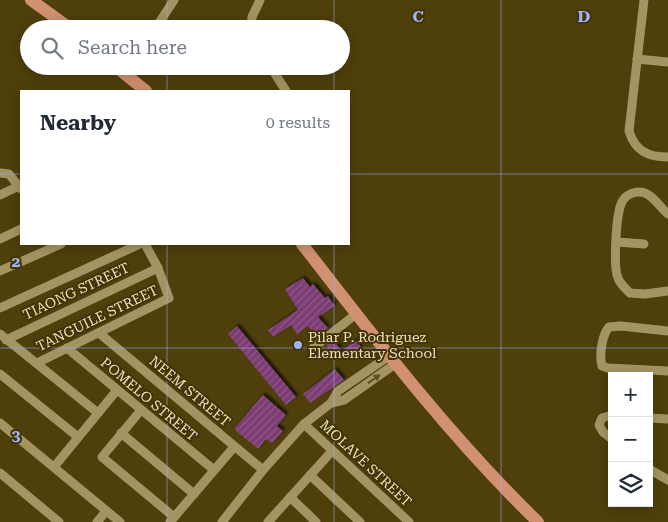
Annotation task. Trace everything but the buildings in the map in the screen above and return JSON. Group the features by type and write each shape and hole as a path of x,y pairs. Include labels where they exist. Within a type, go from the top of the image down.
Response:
{"main road":[{"path":"31,0 59,20"},
{"path":"130,75 145,90"},
{"path":"303,245 392,360 461,442 538,522"}],"street":[{"path":"161,20 174,0"},
{"path":"252,20 260,0"},
{"path":"644,0 629,122 631,138 641,151 659,157 668,157"},
{"path":"636,59 668,62"},
{"path":"276,75 285,90"},
{"path":"0,173 9,174 20,187"},
{"path":"0,199 20,189"},
{"path":"668,214 645,194 638,192 627,195 621,203 615,267 618,279 630,293 668,291"},
{"path":"0,239 20,229"},
{"path":"617,242 644,244"},
{"path":"0,271 59,245"},
{"path":"0,308 138,245"},
{"path":"146,245 158,268"},
{"name":"TANGUILE STREET","path":"37,363 169,298 158,268"},
{"name":"TIAONG STREET","path":"3,337 158,268"},
{"path":"313,348 356,314"},
{"path":"668,331 621,326 609,327 605,331 601,356 602,366 608,368 668,371"},
{"name":"NEEM STREET","path":"99,332 263,470"},
{"path":"3,337 98,414"},
{"name":"POMELO STREET","path":"67,348 214,470"},
{"path":"222,522 263,470 304,424 331,403 344,400 392,360"},
{"path":"0,374 78,437"},
{"path":"54,467 117,390"},
{"path":"142,410 102,457 172,519 234,447"},
{"path":"608,416 602,418 599,425 608,436"},
{"path":"653,418 668,419"},
{"path":"0,423 120,522"},
{"name":"MOLAVE STREET","path":"304,424 408,522"},
{"path":"121,433 194,494"},
{"path":"269,522 332,451"},
{"path":"653,471 668,480"},
{"path":"0,473 58,522"},
{"path":"310,475 360,522"},
{"path":"290,497 316,522"},
{"path":"97,522 106,511"}],"place":[{"name":"Pilar P. Rodriguez Elementary School","path":"298,345"}]}
